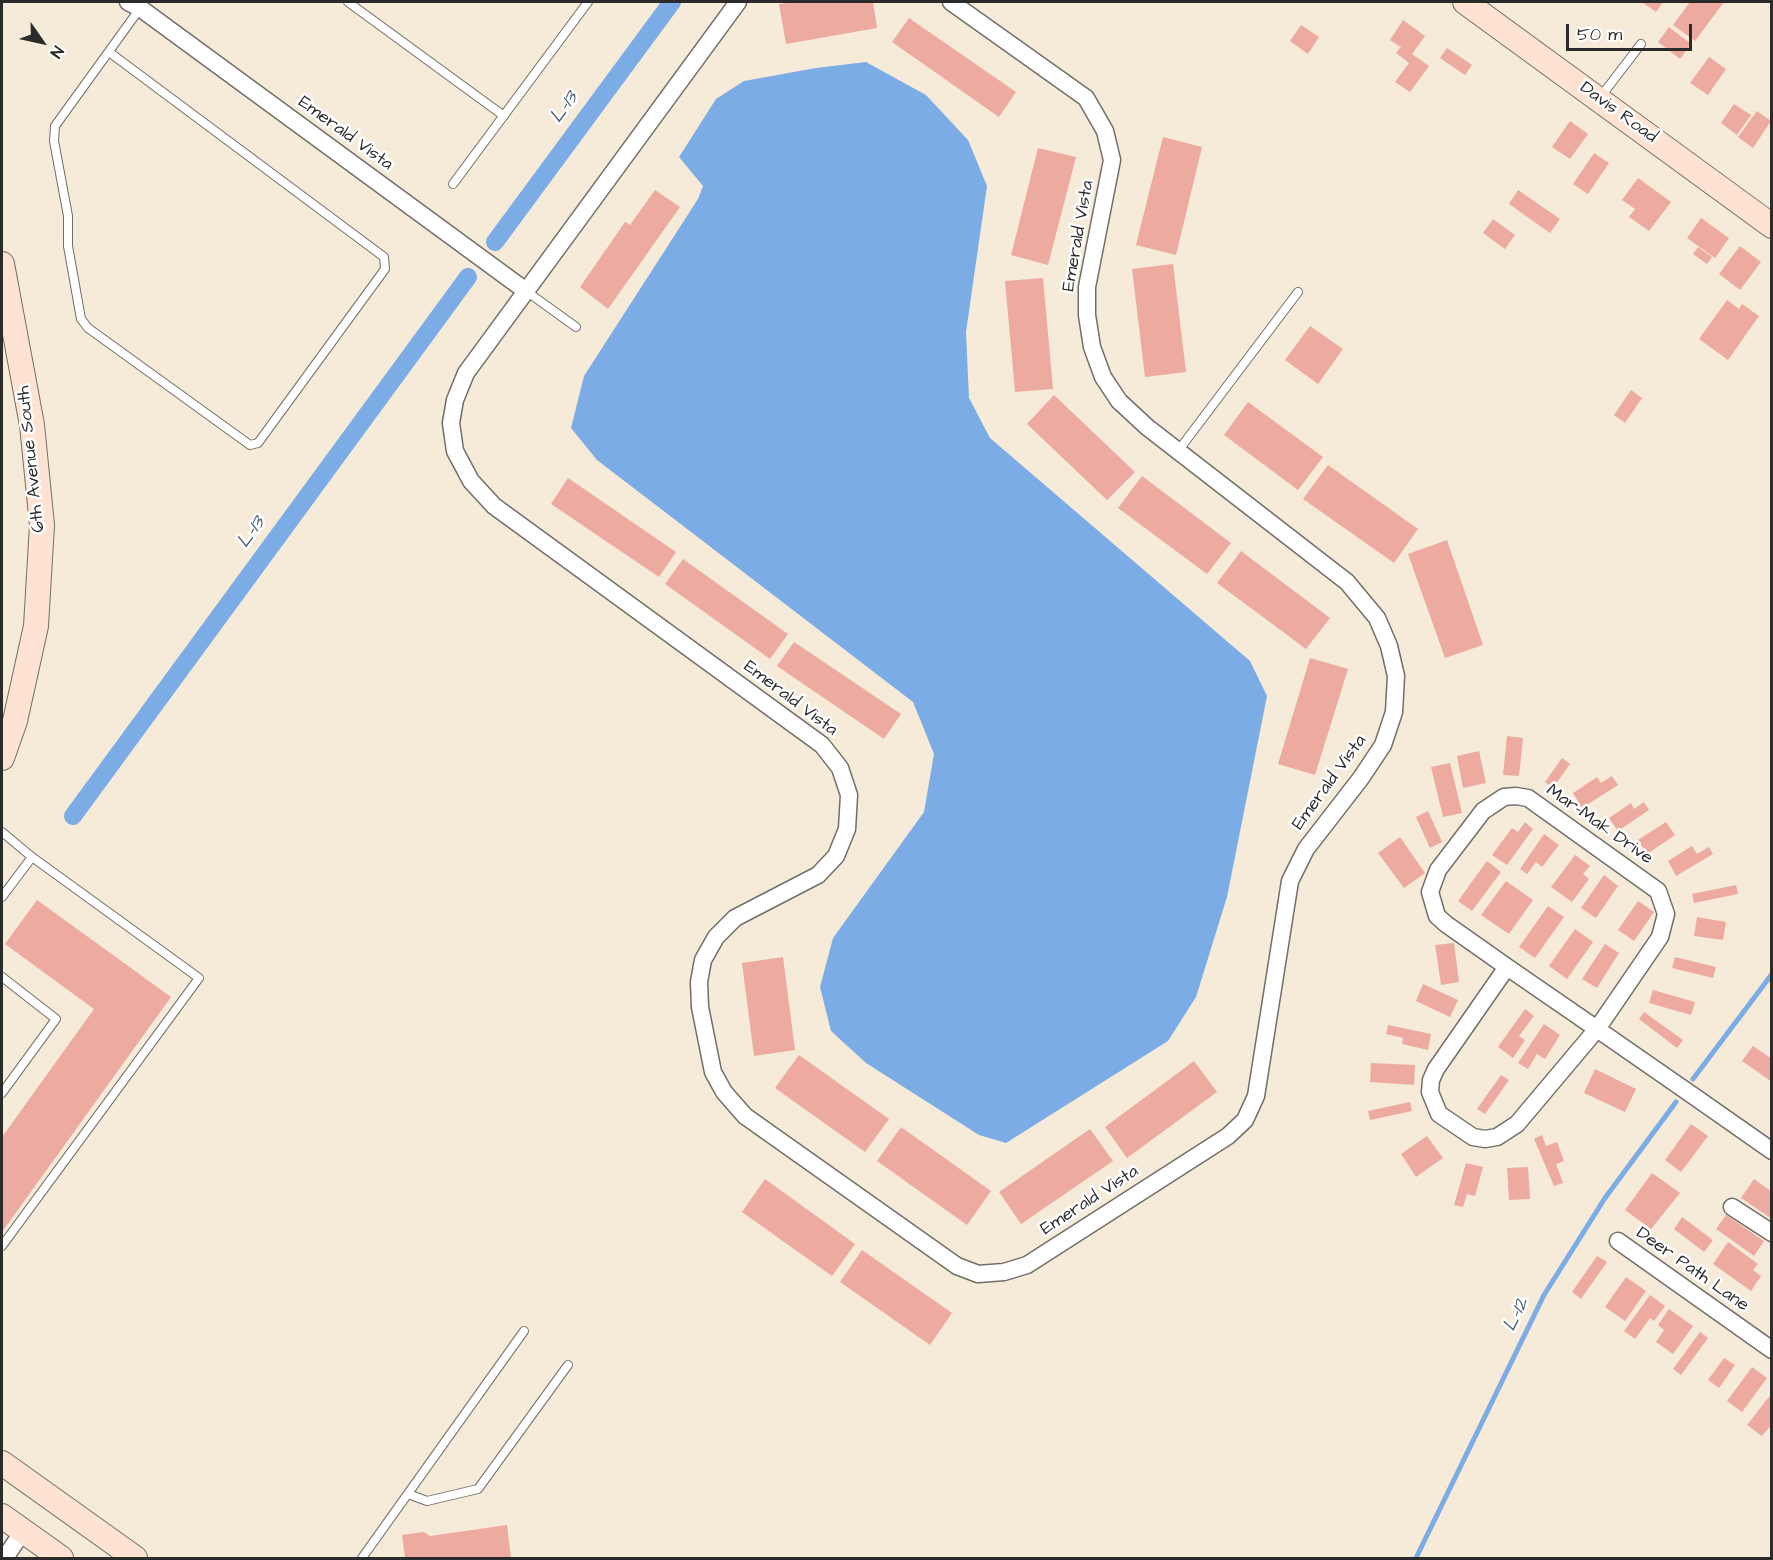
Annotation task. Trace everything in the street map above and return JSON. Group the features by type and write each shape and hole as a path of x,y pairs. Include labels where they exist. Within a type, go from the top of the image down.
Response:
{"street":[{"name":"Emerald Vista","path":"738,2 466,374 455,400 451,423 455,451 471,481 494,506 822,745 840,768 849,795 847,829 836,856 818,875 735,918 716,937 703,960 699,982 699,1007 713,1072 724,1092 745,1116 957,1266 978,1274 1004,1272 1027,1265 1228,1136 1245,1120 1256,1096 1290,881 1306,849 1361,778 1383,745 1394,711 1396,676 1389,646 1377,618 1347,582 1178,451 1119,402 1103,377 1092,347 1087,315 1088,287 1112,160 1105,131 1095,109 1086,98 951,2"},
{"name":"Davis Road","path":"1464,2 1772,226"},
{"name":"Emerald Vista","path":"138,3 526,291"},
{"name":"6th Avenue South","path":"2,264 32,425 42,525 36,626 15,720 2,758"},
{"name":"Mar-Mak Drive","path":"1516,796 1528,798 1658,891 1666,914 1660,937 1597,1029 1508,1132 1485,1139 1473,1137 1448,1122 1432,1104 1431,1080 1436,1068 1507,967 1437,916 1431,898 1432,880 1483,811 1498,799 1516,796"},
{"path":"1507,967 1771,1151"},
{"path":"1732,1207 1772,1233"},
{"name":"Deer Path Lane","path":"1618,1241 1772,1350"},
{"path":"2,1463 135,1558"},
{"path":"2,1516 61,1558"},
{"path":"5,1558 23,1531"}],"lane":[{"path":"348,2 504,116"},
{"path":"453,184 588,2"},
{"path":"109,52 384,256 385,269 258,443 250,445 88,328 81,319 68,246 68,216 54,141 55,126 109,52 138,3"},
{"path":"1599,100 1641,44"},
{"path":"526,291 576,327"},
{"path":"1178,451 1298,292"},
{"path":"2,832 32,857 199,978 2,1246"},
{"path":"2,897 32,857"},
{"path":"2,977 56,1019 2,1093"},
{"path":"362,1558 524,1331"},
{"path":"408,1494 427,1501 478,1489 568,1365"}],"water":[{"path":"866,62 926,95 968,140 987,186 966,332 969,398 990,438 1250,661 1267,696 1227,897 1196,997 1168,1041 1006,1143 979,1135 866,1063 831,1031 820,987 833,938 924,812 934,754 913,702 597,460 571,428 584,376 698,199 703,186 679,157 716,99 744,81"}],"building":[{"path":"873,2 877,28 786,44 779,4"},
{"path":"1642,2 1663,2 1656,12"},
{"path":"1690,2 1724,2 1695,41 1673,25"},
{"path":"909,18 1016,92 999,117 892,42"},
{"path":"1403,20 1425,36 1412,54 1429,66 1410,92 1395,82 1409,63 1396,53 1401,47 1390,40"},
{"path":"1301,25 1319,37 1308,54 1290,41"},
{"path":"1669,27 1691,44 1680,59 1658,42"},
{"path":"1447,48 1472,65 1465,75 1440,58"},
{"path":"1709,57 1726,69 1708,95 1690,83"},
{"path":"1734,104 1751,115 1737,135 1721,123"},
{"path":"1757,111 1771,121 1753,148 1738,137"},
{"path":"1570,121 1588,134 1570,159 1552,147"},
{"path":"1163,137 1202,147 1176,255 1136,245"},
{"path":"1038,148 1076,157 1048,265 1011,255"},
{"path":"1594,153 1609,163 1588,194 1573,184"},
{"path":"1638,178 1671,202 1649,231 1629,217 1635,209 1622,200"},
{"path":"655,190 680,207 608,309 580,287 625,222 630,225"},
{"path":"1518,190 1560,219 1550,233 1509,204"},
{"path":"1701,218 1729,238 1715,258 1687,238"},
{"path":"1493,219 1515,235 1505,249 1483,233"},
{"path":"1740,246 1761,262 1740,290 1719,274"},
{"path":"1698,247 1712,257 1707,264 1693,254"},
{"path":"1173,264 1186,372 1145,377 1132,269"},
{"path":"1043,278 1053,389 1015,392 1005,281"},
{"path":"1727,300 1739,309 1742,304 1759,316 1728,360 1699,339"},
{"path":"1310,326 1343,349 1318,384 1285,360"},
{"path":"1631,390 1642,398 1625,423 1614,415"},
{"path":"1054,395 1135,472 1107,500 1027,424"},
{"path":"1248,402 1323,457 1298,490 1224,435"},
{"path":"1328,465 1418,529 1394,563 1303,499"},
{"path":"1142,476 1231,543 1207,574 1118,508"},
{"path":"568,478 676,552 659,577 551,504"},
{"path":"1447,540 1483,645 1445,658 1408,554"},
{"path":"1241,551 1330,618 1306,649 1217,583"},
{"path":"683,559 788,634 770,659 665,584"},
{"path":"794,642 901,714 884,739 777,666"},
{"path":"1310,658 1348,669 1315,775 1278,764"},
{"path":"1507,736 1523,738 1519,776 1503,775"},
{"path":"1479,751 1486,783 1463,788 1457,756"},
{"path":"1562,758 1570,764 1553,788 1545,782"},
{"path":"1450,763 1462,813 1443,817 1431,767"},
{"path":"1612,776 1618,785 1582,808 1573,793 1597,777 1601,783"},
{"path":"1644,802 1649,810 1618,831 1609,818 1631,803 1634,809"},
{"path":"1428,811 1442,842 1430,848 1416,817"},
{"path":"1525,822 1533,829 1507,865 1492,855 1512,828 1518,832"},
{"path":"1666,822 1675,835 1647,854 1638,840"},
{"path":"1544,834 1559,845 1542,867 1536,862 1527,874 1520,869"},
{"path":"1400,837 1425,873 1404,888 1378,853"},
{"path":"1692,846 1697,854 1709,847 1713,854 1676,876 1668,861"},
{"path":"1575,855 1590,866 1583,874 1589,879 1572,902 1551,887"},
{"path":"1487,861 1501,872 1472,911 1458,901"},
{"path":"1604,875 1618,886 1596,918 1581,908"},
{"path":"1506,881 1533,900 1509,934 1481,915"},
{"path":"1736,885 1738,894 1694,903 1692,894"},
{"path":"37,900 171,997 2,1232 2,1137 94,1009 5,944"},
{"path":"1638,901 1654,912 1634,941 1618,930"},
{"path":"1548,906 1564,917 1535,958 1519,947"},
{"path":"1697,917 1726,922 1723,940 1694,936"},
{"path":"1575,929 1593,942 1567,979 1549,966"},
{"path":"1454,943 1459,982 1441,985 1435,945"},
{"path":"1605,944 1619,953 1597,988 1582,979"},
{"path":"783,957 795,1050 754,1056 742,963"},
{"path":"1675,957 1716,967 1713,978 1672,968"},
{"path":"1423,984 1458,1000 1450,1017 1416,1001"},
{"path":"1653,990 1695,1002 1691,1015 1649,1003"},
{"path":"1525,1009 1534,1016 1519,1036 1525,1040 1513,1058 1498,1047"},
{"path":"1644,1012 1683,1040 1677,1048 1639,1019"},
{"path":"1544,1024 1560,1035 1545,1059 1537,1054 1528,1069 1518,1063"},
{"path":"1388,1025 1431,1034 1428,1050 1402,1044 1403,1038 1386,1034"},
{"path":"1753,1046 1772,1059 1772,1082 1742,1061"},
{"path":"799,1055 889,1119 865,1152 775,1088"},
{"path":"1194,1061 1217,1092 1127,1158 1105,1127"},
{"path":"1371,1063 1415,1065 1414,1085 1370,1082"},
{"path":"1595,1069 1636,1089 1625,1112 1584,1093"},
{"path":"1501,1075 1509,1080 1485,1114 1477,1109"},
{"path":"1410,1102 1412,1111 1370,1120 1368,1111"},
{"path":"1691,1124 1708,1136 1681,1172 1665,1160"},
{"path":"901,1127 991,1191 967,1225 877,1161"},
{"path":"1090,1129 1113,1161 1021,1224 999,1192"},
{"path":"1542,1135 1546,1146 1557,1142 1564,1161 1556,1164 1563,1183 1554,1186 1534,1139"},
{"path":"1427,1136 1443,1158 1416,1177 1401,1154"},
{"path":"1466,1163 1483,1167 1475,1196 1467,1194 1463,1207 1454,1205"},
{"path":"1528,1167 1530,1199 1509,1200 1507,1168"},
{"path":"1652,1173 1680,1193 1651,1229 1625,1210"},
{"path":"765,1179 855,1244 832,1276 742,1212"},
{"path":"1754,1179 1772,1192 1772,1219 1741,1198"},
{"path":"1726,1215 1764,1241 1754,1256 1716,1229"},
{"path":"1682,1217 1713,1240 1704,1252 1674,1229"},
{"path":"1728,1242 1758,1264 1753,1270 1761,1276 1751,1291 1713,1264"},
{"path":"862,1250 952,1313 930,1345 840,1282"},
{"path":"1597,1256 1607,1262 1581,1299 1572,1292"},
{"path":"1626,1277 1646,1291 1625,1321 1605,1307"},
{"path":"1650,1295 1665,1306 1654,1321 1650,1318 1635,1339 1624,1331"},
{"path":"1669,1309 1693,1326 1673,1354 1656,1342 1664,1330 1658,1325"},
{"path":"1700,1332 1708,1338 1681,1375 1673,1369"},
{"path":"1724,1358 1735,1365 1719,1388 1708,1380"},
{"path":"1752,1367 1767,1378 1742,1412 1727,1401"},
{"path":"1772,1393 1772,1424 1762,1436 1747,1425"},
{"path":"507,1525 511,1558 405,1558 402,1535 424,1532 430,1536"}],"waterway":[{"name":"L-13","path":"495,242 672,2"},
{"name":"L-13","path":"73,816 468,277"},
{"name":"L-12","path":"1693,1079 1772,974"},
{"name":"L-12","path":"1416,1558 1544,1295 1605,1198 1676,1102"}]}
